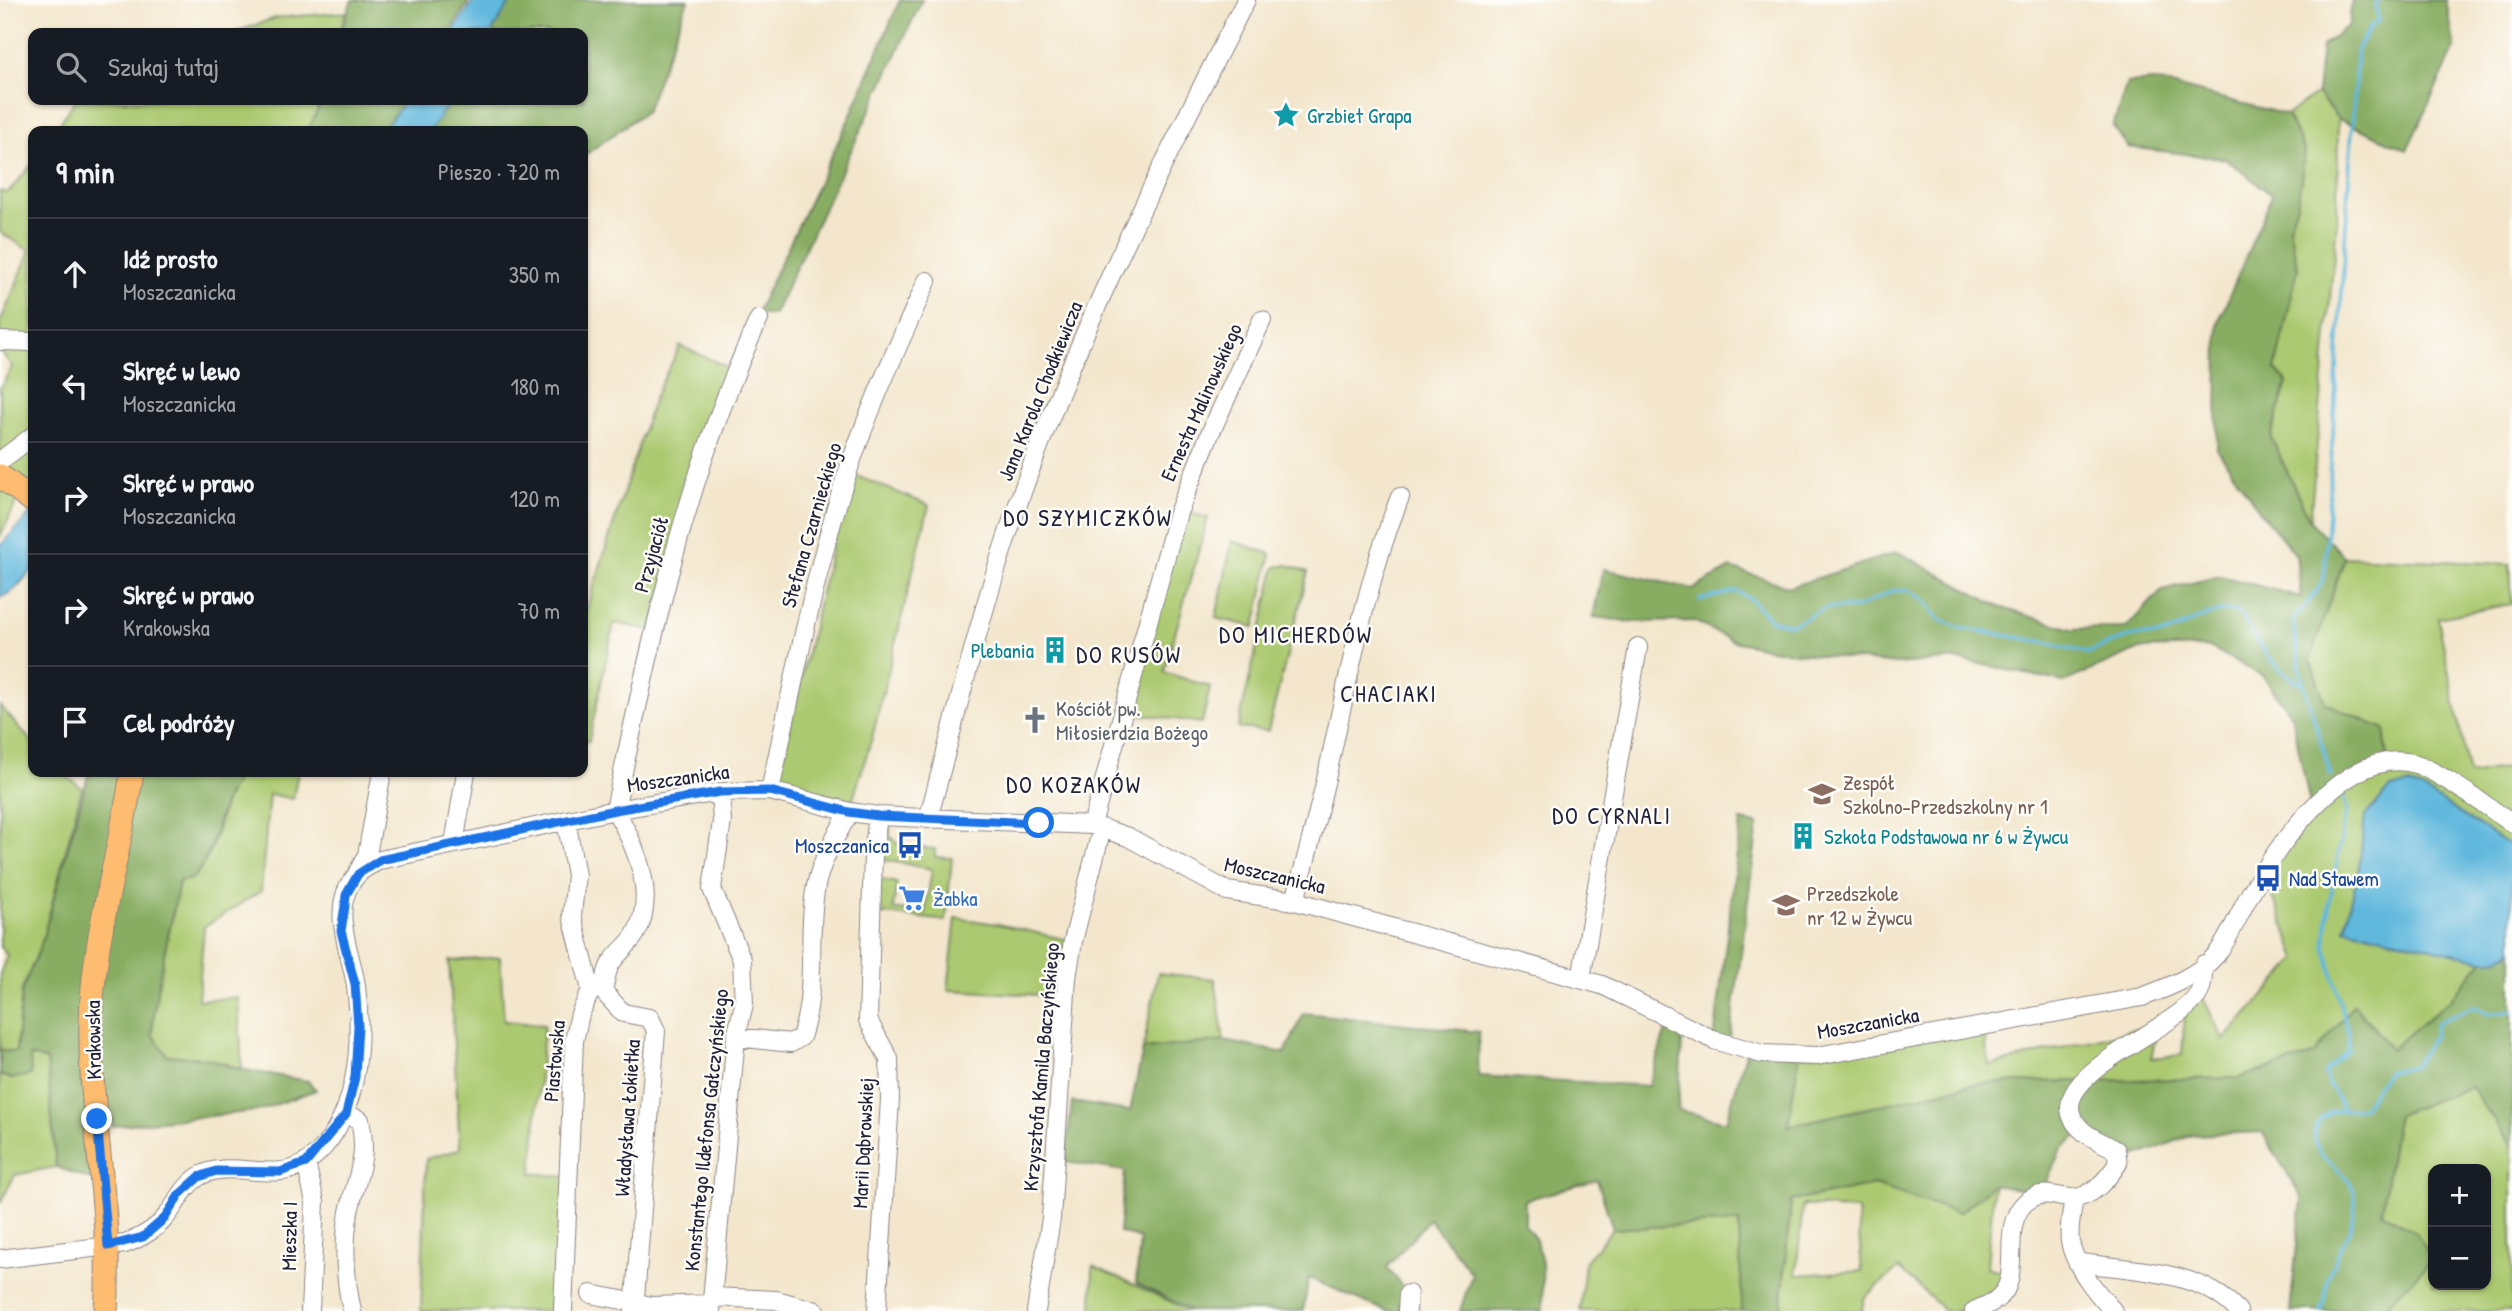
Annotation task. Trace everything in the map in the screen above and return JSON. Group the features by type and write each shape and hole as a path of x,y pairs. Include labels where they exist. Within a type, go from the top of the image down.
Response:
{"main road":[{"path":"1,471 28,496"},
{"name":"Krakowska","path":"106,1311 108,1246 91,1059 92,994 131,777"}],"street":[{"name":"Jana Karola Chodkiewicza","path":"928,819 1003,548 1075,357 1191,107 1246,0"},
{"name":"Stefana Czarnieckiego","path":"770,791 811,604 841,492 892,351 927,281"},
{"name":"Przyjaciół","path":"615,810 667,573 729,384 759,319"},
{"name":"Ernesta Malinowskiego","path":"1097,826 1178,513 1219,412 1262,320"},
{"path":"0,341 28,342"},
{"path":"1,471 28,441"},
{"path":"1295,901 1330,760 1348,669 1381,550 1400,497"},
{"path":"1581,979 1638,646"},
{"name":"Moszczanicka","path":"358,874 380,860 615,810 720,792 770,791 849,812 878,816 1097,826 1128,837 1227,891 1295,901 1602,985 1714,1040 1762,1054 1817,1056 2142,998 2174,985 2216,955 2263,871 2311,810 2340,783 2365,767 2388,760 2417,765 2512,822"},
{"path":"0,1259 108,1246 143,1237 165,1218 179,1195 199,1177 216,1171 280,1172 306,1163 346,1114 355,1077 358,1026 355,984 341,931 346,895 367,855 381,777"},
{"path":"454,844 465,777"},
{"name":"Konstantego Ildefonsa Gałczyńskiego","path":"712,1304 736,1037 744,1003 742,960 712,889 722,821 720,792"},
{"path":"597,990 610,966 635,934 643,909 642,873 630,836 615,810"},
{"path":"736,1037 791,1043 801,1037 810,1011 816,886 830,844 849,812"},
{"name":"Marii Dąbrowskiej","path":"877,1311 890,1099 889,1059 868,1020 873,855 878,816"},
{"path":"566,820 576,875 572,916 597,990"},
{"name":"Krzysztofa Kamila Baczyńskiego","path":"1036,1311 1051,1219 1067,978 1097,826"},
{"path":"1974,1311 2001,1297 2010,1274 2011,1238 2015,1219 2025,1203 2050,1193 2074,1198 2096,1188 2118,1163 2116,1150 2083,1131 2071,1115 2071,1099 2094,1068 2185,1011 2200,992 2204,964"},
{"name":"Władysława Łokietka","path":"597,990 623,1013 650,1018 656,1031 635,1307"},
{"name":"Piastowska","path":"563,1311 574,1041 580,1013 597,990"},
{"path":"346,1114 360,1120 364,1163 349,1213 345,1276 352,1311"},
{"name":"Mieszka I","path":"306,1163 314,1202 310,1311"},
{"path":"2074,1198 2070,1242 2095,1289 2113,1311"},
{"path":"2080,1263 2170,1275 2224,1296 2238,1311"},
{"path":"591,1294 635,1307 776,1300 816,1311"}],"green space":[{"path":"352,0 470,0 452,28 342,28"},
{"path":"511,0 688,0 646,111 588,152 588,126 431,126 445,105 588,105 588,28 494,28"},
{"path":"900,0 922,0 774,314 756,314 849,119"},
{"path":"2352,0 2446,0 2455,48 2407,150 2338,119 2317,93 2322,46 2349,25"},
{"path":"346,12 341,28 247,28 275,18"},
{"path":"2155,81 2287,115 2305,152 2297,205 2289,227 2298,268 2275,369 2287,382 2271,437 2310,521 2345,557 2310,659 2325,703 2384,729 2388,760 2311,810 2292,716 2263,676 2210,647 2140,649 2064,682 1956,659 1896,664 1781,651 1733,641 1694,621 1632,622 1593,617 1603,569 1693,589 1731,568 1790,587 1898,552 1999,607 2072,629 2126,628 2162,590 2221,576 2301,597 2296,555 2260,512 2217,449 2218,323 2272,195 2226,159 2128,147 2113,126 2127,83"},
{"path":"2317,93 2338,119 2337,222 2310,521 2271,437 2287,382 2275,369 2298,268 2289,227 2297,205 2305,152 2287,115"},
{"path":"72,105 320,105 310,126 58,126"},
{"path":"320,105 402,105 386,126 310,126"},
{"path":"28,169 28,250 0,232 0,191 8,193"},
{"path":"28,256 28,481 0,461 0,388 12,367 0,350 0,323"},
{"path":"680,346 730,368 651,630 614,623 588,741 588,604 654,398"},
{"path":"849,473 929,505 872,738 851,805 777,781"},
{"path":"0,486 19,497 0,537"},
{"path":"1182,511 1208,518 1164,672 1210,687 1202,723 1122,712"},
{"path":"1232,541 1271,554 1255,627 1216,618"},
{"path":"2345,557 2510,564 2512,604 2438,618 2469,775 2512,767 2512,847 2422,789 2407,785 2385,794 2365,816 2359,869 2345,928 2483,960 2450,1000 2391,1049 2354,1004 2314,1055 2238,1078 1979,1083 1787,1126 1799,1056 1983,1025 1989,1066 2153,1025 2157,1031 2151,1058 2182,1055 2185,1011 2200,992 2224,1040 2297,959 2263,871 2384,729 2325,703 2310,659"},
{"path":"1288,565 1308,572 1268,731 1238,728 1274,572 1276,567"},
{"path":"0,706 28,737 28,777 68,777 82,788 41,945 22,990 16,1052 0,1050 0,974 7,955 0,947"},
{"path":"88,777 240,777 227,797 201,867 192,879 179,881 160,976 152,1034 167,1055 210,1059 233,1068 308,1081 316,1090 258,1111 113,1126 111,1116 97,1119 103,1184 56,1167 47,1060 30,1056 31,1075 12,1079 0,1075 0,1050 16,1052 22,990 41,945"},
{"path":"240,777 297,777 293,799 269,794 261,891 204,927 198,1000 238,997 242,1069 210,1059 167,1055 152,1034 160,976 179,881 206,860 225,801"},
{"path":"1741,821 1758,824 1729,1045 1714,1040"},
{"path":"885,824 890,824 890,836 900,846 935,849 935,857 952,858 946,921 877,913 879,879 897,883 893,909 925,914 932,869 881,857"},
{"path":"956,918 998,924 1068,940 1057,996 948,990"},
{"path":"2512,950 2512,1146 2471,1087 2397,1115 2382,1212 2416,1233 2428,1251 2428,1264 2388,1304 2388,1311 2290,1311 2302,1198 2262,1132 2192,1135 2118,1163 2083,1131 2061,1149 2041,1194 1994,1184 1959,1213 1874,1185 1791,1201 1781,1311 1742,1311 1739,1222 1613,1229 1597,1180 1525,1200 1525,1225 1536,1240 1542,1263 1543,1311 1460,1311 1472,1274 1429,1219 1387,1267 1408,1294 1407,1311 1386,1311 1309,1278 1303,1311 1191,1311 1136,1283 1140,1239 1119,1232 1125,1171 1065,1162 1072,1102 1130,1111 1143,1049 1224,1041 1285,1053 1304,1013 1479,1032 1478,1076 1648,1086 1670,1018 1683,1025 1678,1110 1726,1122 1747,1049 1799,1056 1788,1126 1979,1083 2238,1078 2314,1055 2354,1004 2391,1049 2450,1000 2483,960 2508,954"},
{"path":"500,957 504,1021 544,1025 532,1173 570,1177 563,1311 421,1311 426,1159 460,1149 449,961"},
{"path":"1158,973 1215,979 1224,1041 1143,1049"},
{"path":"29,1056 47,1060 56,1167 15,1175 0,1203 0,1075 12,1079"},
{"path":"2471,1087 2512,1146 2512,1311 2388,1311 2382,1212 2397,1115"},
{"path":"1994,1184 1987,1267 2010,1274 1974,1311 1945,1311 1899,1268 1864,1298 1862,1311 1781,1311 1791,1201 1874,1185 1959,1213","holes":["1803,1205 1857,1210 1862,1271 1796,1275"]},
{"path":"1739,1222 1742,1311 1580,1311 1585,1261 1613,1229"},
{"path":"1093,1266 1191,1311 1092,1311"}],"water":[{"path":"474,0 512,0 494,28 455,28"},
{"path":"402,105 448,105 433,126 386,126"},
{"path":"28,516 28,575 14,590 0,598 0,546"},
{"path":"2407,785 2422,789 2512,847 2512,950 2505,955 2483,960 2345,928 2359,869 2365,816 2391,788"}],"waterway":[{"path":"2331,776 2301,676 2293,621 2320,587 2325,570 2357,49 2370,27 2378,21 2376,5 2380,0"},
{"path":"1700,600 1736,591 1749,598 1771,620 1791,625 1826,608 1857,608 1892,591 1908,590 1923,599 1940,620 1960,628 2045,642 2088,653 2122,639 2160,635 2211,614 2231,611 2242,616 2280,669 2303,684"},
{"path":"2342,793 2347,808 2329,904 2325,946 2349,1036 2348,1050 2324,1073 2343,1111"},
{"path":"2321,1311 2329,1275 2351,1225 2355,1204 2351,1184 2319,1151 2315,1132 2317,1124 2333,1112 2363,1108 2387,1072 2414,1066 2434,1036 2436,1023 2474,1006 2488,1014 2512,1011"}],"place":[{"name":"Grzbiet Grapa","path":"1286,115"},
{"name":"Plebania","path":"1055,650"},
{"name":"Kościół pw. Miłosierdzia Bożego","path":"1035,720"},
{"name":"Zespół Szkolno-Przedszkolny nr 1","path":"1822,794"},
{"name":"Szkoła Podstawowa nr 6 w Żywcu","path":"1803,836"},
{"name":"Moszczanica","path":"910,845"},
{"name":"Nad Stawem","path":"2268,878"},
{"name":"Żabka","path":"912,898"},
{"name":"Przedszkole nr 12 w Żywcu","path":"1786,905"}],"district":[{"name":"DO SZYMICZKÓW","path":"1088,517"},
{"name":"DO MICHERDÓW","path":"1296,634"},
{"name":"DO RUSÓW","path":"1129,654"},
{"name":"CHACIAKI","path":"1389,693"},
{"name":"DO KOZAKÓW","path":"1074,784"},
{"name":"DO CYRNALI","path":"1612,815"}],"route":[{"path":"97,1119 108,1246 125,1244 143,1237 165,1218 179,1195 199,1177 216,1171 280,1172 306,1163 346,1114 355,1077 358,1026 355,984 341,931 346,895 358,874 380,860 615,810 720,792 770,791 849,812 878,816 1039,823"}]}
